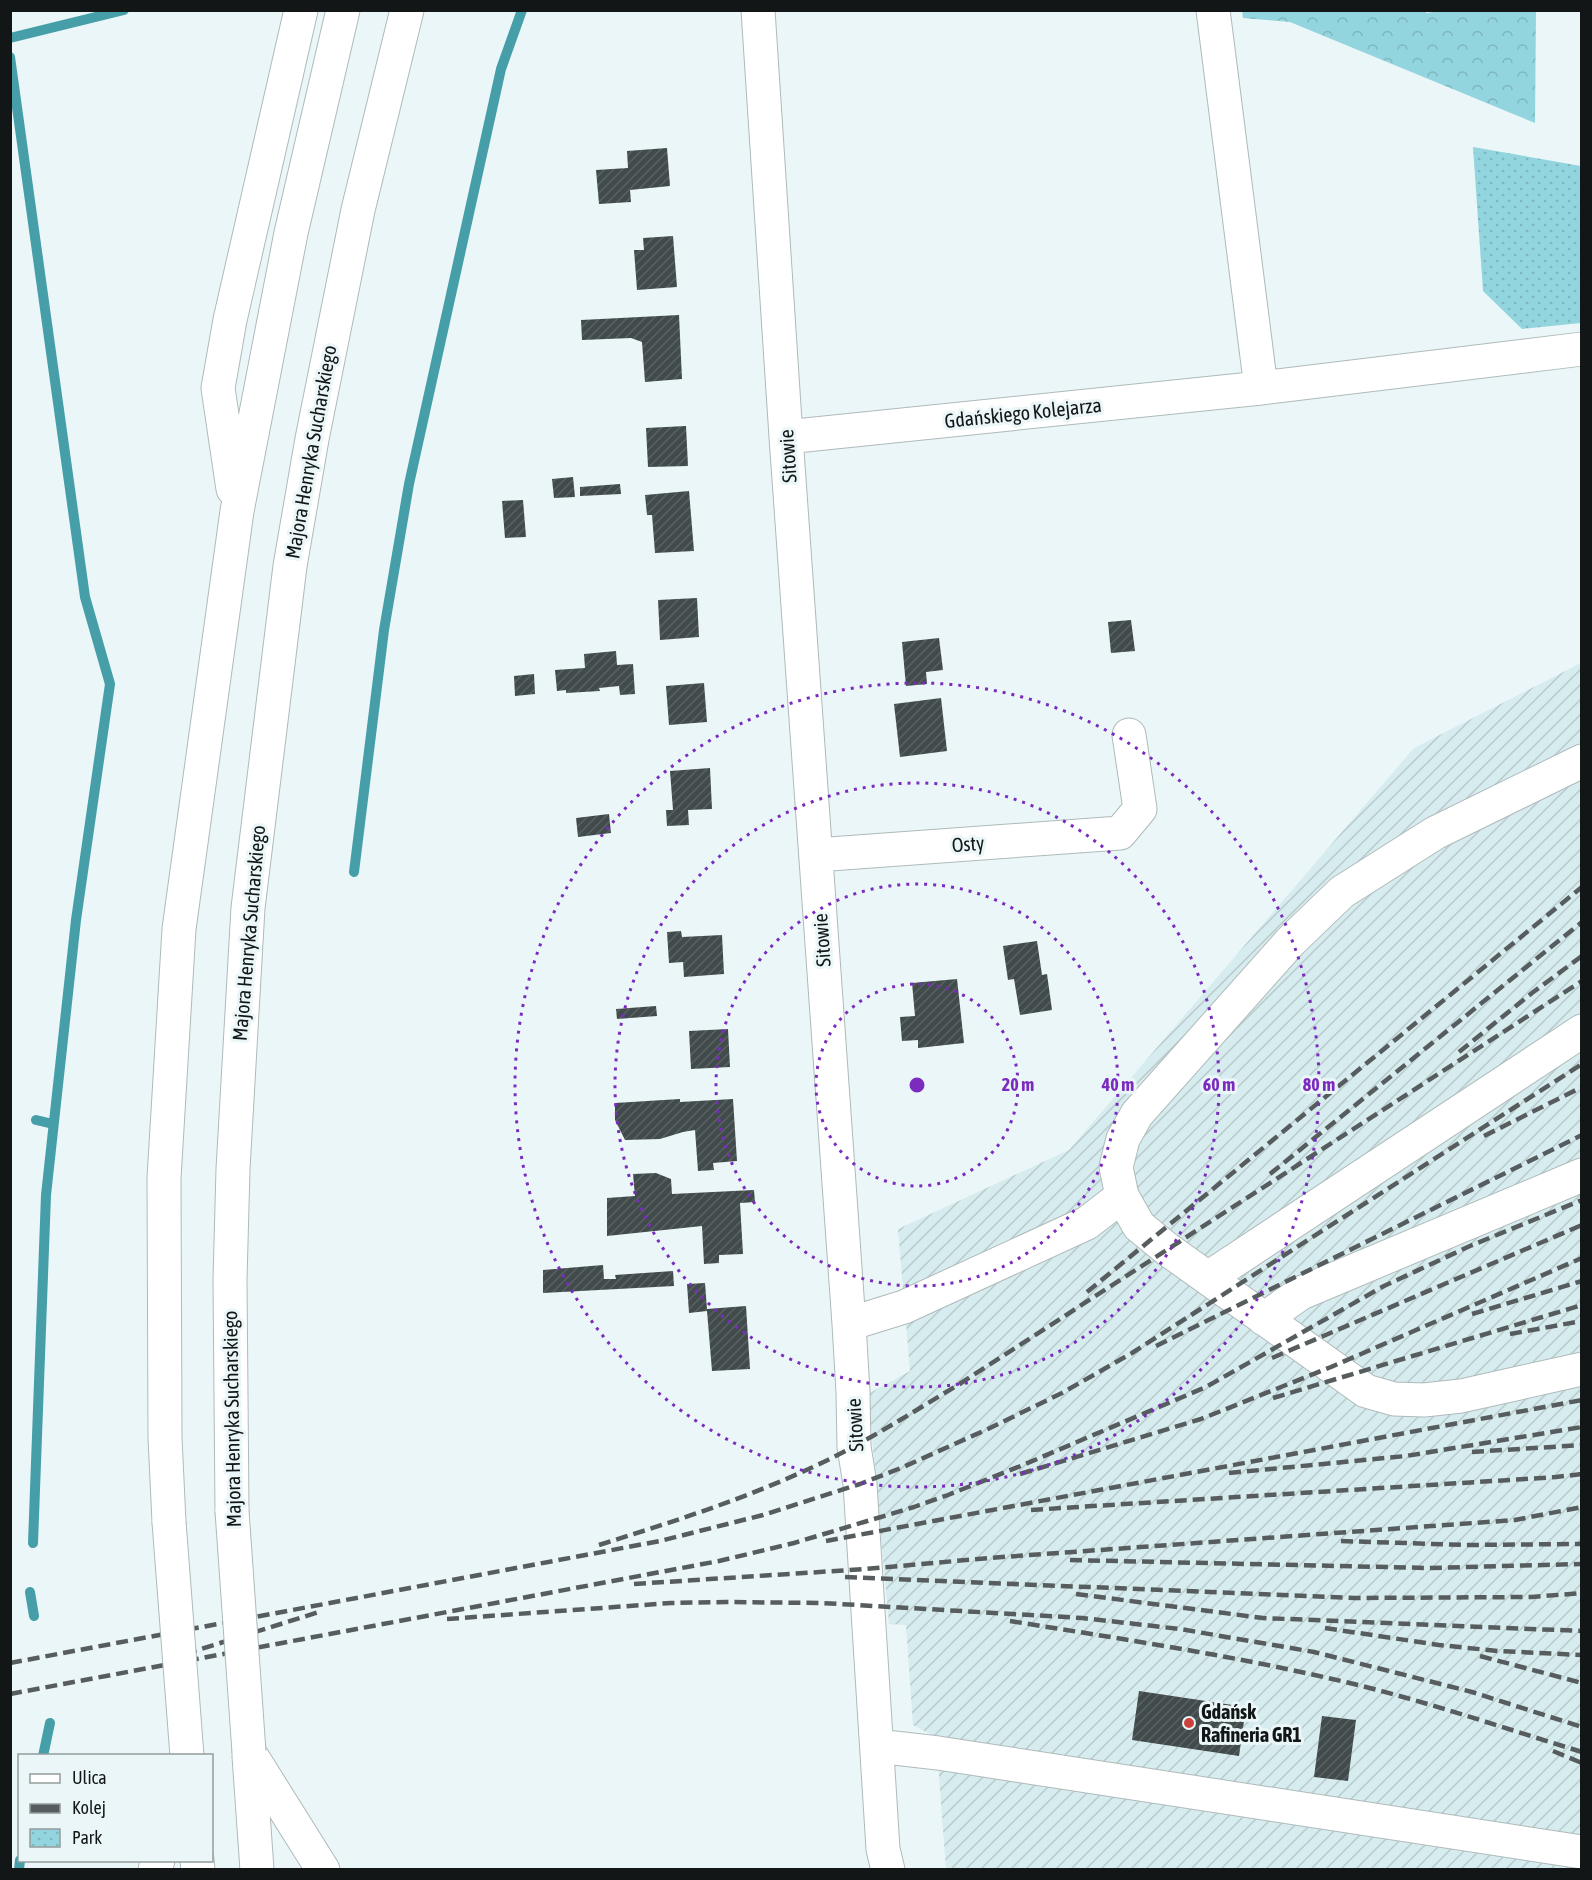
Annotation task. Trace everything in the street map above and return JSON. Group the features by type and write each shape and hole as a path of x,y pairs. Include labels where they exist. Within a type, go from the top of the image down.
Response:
{"main road":[{"path":"237,512 218,388 230,320 301,10"},
{"path":"187,1754 169,1522 165,1438 164,1178 179,929 237,512 291,233 343,10"},
{"name":"Majora Henryka Sucharskiego","path":"257,1869 232,1511 230,1280 239,1031 251,885 290,566 312,439 357,210 407,10"},
{"name":"Sitowie","path":"758,10 849,1323 854,1447 860,1484 867,1578 883,1849 888,1869"},
{"path":"1213,10 1261,388"},
{"name":"Gdańskiego Kolejarza","path":"786,437 1261,388 1581,349"},
{"name":"Osty","path":"816,855 1120,833 1140,809 1130,735"},
{"path":"1581,760 1435,833 1342,892 1290,942 1137,1114 1123,1139 1116,1167 1122,1197 1139,1226 1167,1249 1366,1391 1394,1398 1424,1400 1461,1396 1581,1369"},
{"path":"1208,1278 1581,1031"},
{"path":"1264,1319 1301,1293 1581,1175"},
{"path":"849,1323 904,1307 1087,1223 1122,1197"},
{"path":"877,1746 938,1753 1581,1852"},
{"path":"249,1752 323,1869"}],"shaded area":[{"path":"1581,663 1581,1869 946,1869 936,1737 913,1725 906,1625 889,1624 868,1394 910,1371 898,1229 1069,1150 1414,748"}],"green space":[{"path":"1449,10 1536,11 1535,123 1290,22 1243,18 1242,11 1426,11 1426,13"},
{"path":"1473,147 1581,166 1581,323 1522,329 1483,291"}],"building":[{"path":"667,148 670,186 630,190 631,202 599,204 596,170 628,168 627,151"},
{"path":"673,236 677,287 637,290 634,250 644,250 643,238"},
{"path":"679,315 682,379 645,382 642,342 631,338 582,340 581,320"},
{"path":"686,426 688,466 648,467 646,428"},
{"path":"573,477 575,497 554,498 552,479"},
{"path":"620,484 621,494 580,496 580,487"},
{"path":"689,491 694,551 655,553 652,515 647,515 645,495"},
{"path":"523,500 526,537 505,538 502,501"},
{"path":"697,598 699,637 660,640 658,600"},
{"path":"1131,620 1135,651 1111,653 1108,622"},
{"path":"939,638 943,670 926,672 927,684 906,686 902,642"},
{"path":"616,651 617,665 633,664 635,694 620,695 619,686 599,688 600,691 566,693 566,690 557,691 555,670 585,668 584,654"},
{"path":"534,674 535,694 515,696 514,676"},
{"path":"704,683 707,722 669,725 666,686"},
{"path":"941,698 947,751 900,757 894,704"},
{"path":"710,768 712,809 688,810 689,825 667,826 666,810 673,810 670,771"},
{"path":"609,814 611,833 578,837 576,818"},
{"path":"681,931 682,937 722,935 724,974 684,977 683,962 669,963 667,932"},
{"path":"1037,941 1042,975 1047,974 1052,1010 1020,1015 1014,979 1008,980 1003,946"},
{"path":"957,979 964,1043 918,1048 918,1040 902,1041 900,1017 915,1016 912,983"},
{"path":"656,1006 657,1016 617,1019 616,1009"},
{"path":"728,1029 730,1067 691,1069 689,1031"},
{"path":"680,1099 680,1102 733,1099 737,1161 713,1163 714,1170 698,1171 695,1130 660,1139 625,1140 615,1120 615,1103"},
{"path":"656,1173 671,1179 672,1194 754,1190 755,1202 740,1203 743,1254 719,1255 719,1263 704,1264 702,1226 607,1236 607,1198 635,1196 633,1174"},
{"path":"603,1265 604,1279 616,1279 615,1275 673,1271 674,1286 543,1293 543,1270"},
{"path":"705,1283 707,1309 746,1306 750,1369 712,1371 707,1311 689,1313 687,1284"},
{"name":"Gdańsk Rafineria GR1","path":"1139,1691 1246,1707 1239,1756 1132,1740"},
{"path":"1322,1716 1356,1720 1348,1781 1314,1777"}],"waterway":[{"path":"10,38 124,10"},
{"path":"354,872 384,630 409,484 501,69 522,10"},
{"path":"10,57 85,597 110,684 76,920 46,1195 33,1543"},
{"path":"36,1120 53,1124"},
{"path":"30,1592 34,1616"},
{"path":"43,1754 50,1723"},
{"path":"19,1870 20,1862"}],"railway":[{"path":"1087,1292 1582,887"},
{"path":"1270,1174 1582,922"},
{"path":"1459,1052 1582,956"},
{"path":"599,1545 681,1519 762,1489 815,1466 870,1438 958,1385 1582,981"},
{"path":"10,1663 660,1541 763,1515 860,1484 988,1429 1062,1393 1132,1353 1582,1064"},
{"path":"1484,1136 1582,1087"},
{"path":"1156,1346 1582,1135"},
{"path":"10,1694 719,1561 794,1543 914,1507 1023,1465 1206,1387 1384,1286 1470,1246 1582,1200"},
{"path":"1272,1358 1582,1225"},
{"path":"1020,1474 1201,1419 1331,1367 1582,1258"},
{"path":"1472,1314 1582,1281"},
{"path":"1273,1398 1582,1305"},
{"path":"1510,1334 1582,1321"},
{"path":"826,1541 1582,1400"},
{"path":"1229,1473 1406,1456 1582,1427"},
{"path":"1472,1452 1582,1445"},
{"path":"1031,1510 1582,1474"},
{"path":"634,1584 866,1569 1515,1520 1582,1507"},
{"path":"1341,1541 1466,1545 1582,1544"},
{"path":"1070,1560 1429,1568 1582,1564"},
{"path":"845,1577 1355,1598 1532,1597 1582,1593"},
{"path":"1076,1594 1263,1618 1582,1631"},
{"path":"447,1619 671,1603 726,1602 822,1603 1082,1618 1180,1629 1314,1652 1472,1692 1582,1727"},
{"path":"185,1654 319,1612"},
{"path":"1010,1621 1289,1669 1424,1703 1582,1752"},
{"path":"1325,1628 1439,1645 1498,1651 1582,1655"},
{"path":"1480,1656 1582,1683"},
{"path":"1553,1751 1582,1763"}],"place":[{"name":"Gdańsk Rafineria GR1","path":"1189,1723"}]}
